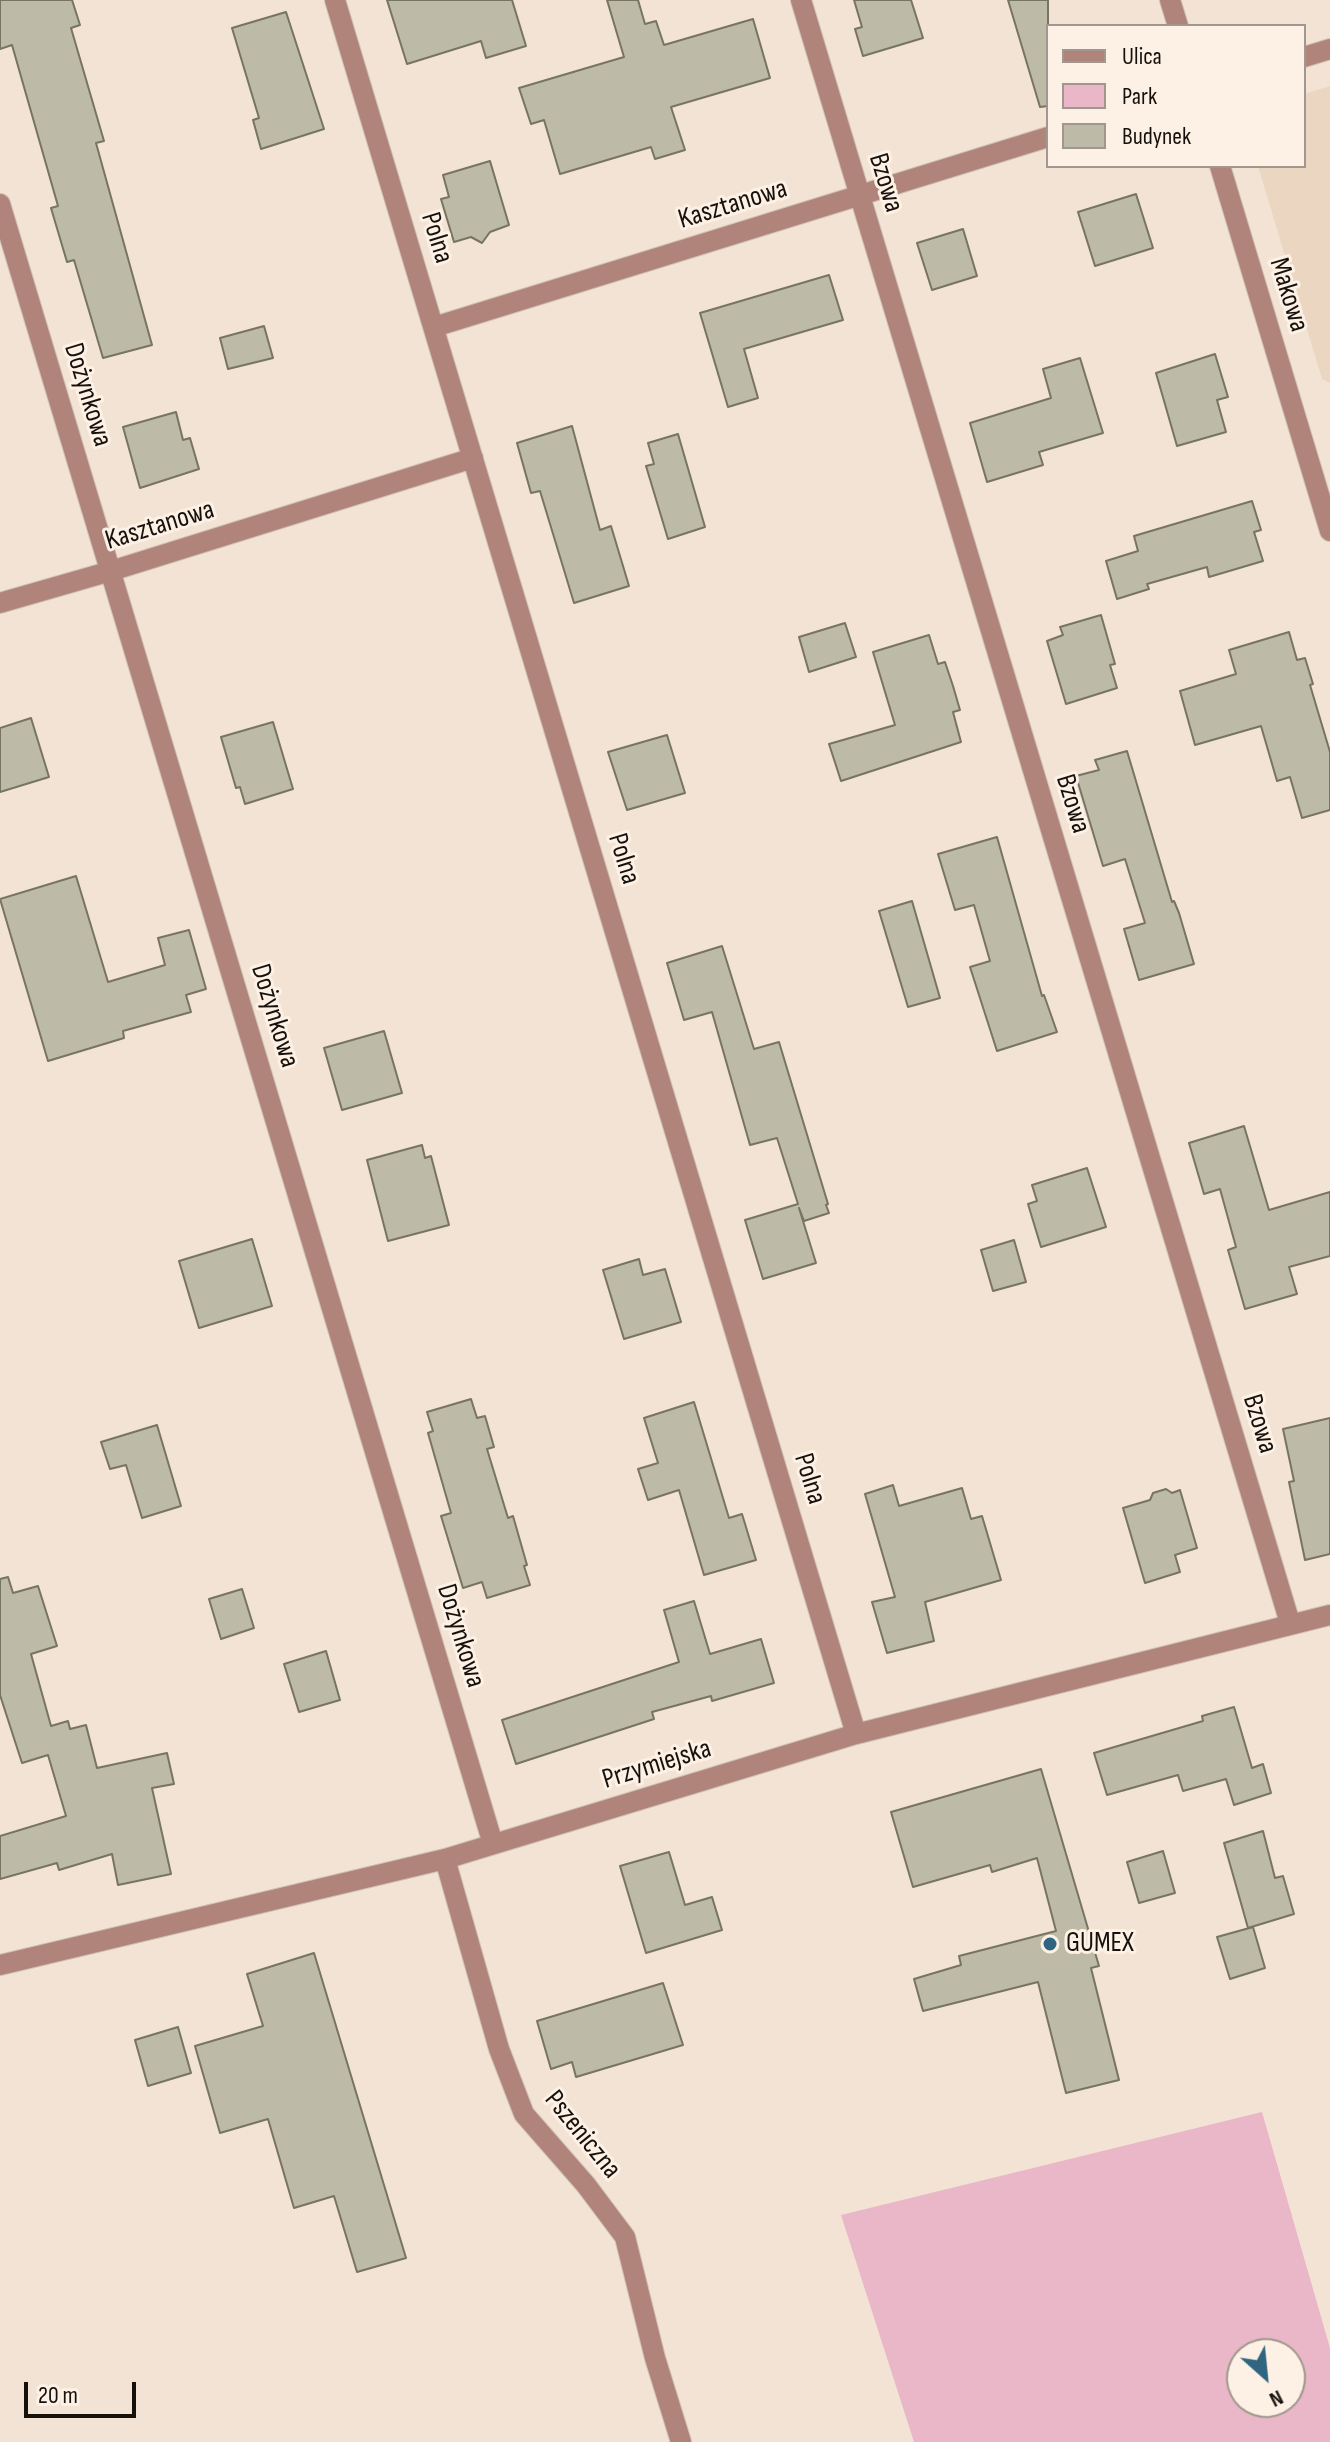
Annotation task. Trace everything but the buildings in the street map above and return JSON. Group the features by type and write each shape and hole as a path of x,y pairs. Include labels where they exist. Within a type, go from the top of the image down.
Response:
{"street":[{"name":"Polna","path":"335,0 856,1734"},
{"name":"Bzowa","path":"801,0 1290,1623"},
{"path":"1170,0 1177,24"},
{"path":"1306,56 1330,49"},
{"name":"Kasztanowa","path":"434,327 1046,138"},
{"name":"Makowa","path":"1221,168 1330,531"},
{"name":"Dożynkowa","path":"0,204 493,1844"},
{"name":"Kasztanowa","path":"0,603 473,458"},
{"name":"Przymiejska","path":"0,1965 445,1859 856,1734 1330,1615"},
{"name":"Pszeniczna","path":"445,1859 499,2049 524,2114 586,2185 625,2237 655,2358 681,2442"}],"shaded area":[{"path":"1330,86 1330,383 1322,379 1259,168 1306,168 1306,93"}],"green space":[{"path":"1262,2112 1330,2348 1330,2442 914,2442 841,2215"}],"place":[{"name":"GUMEX","path":"1050,1944"}]}
